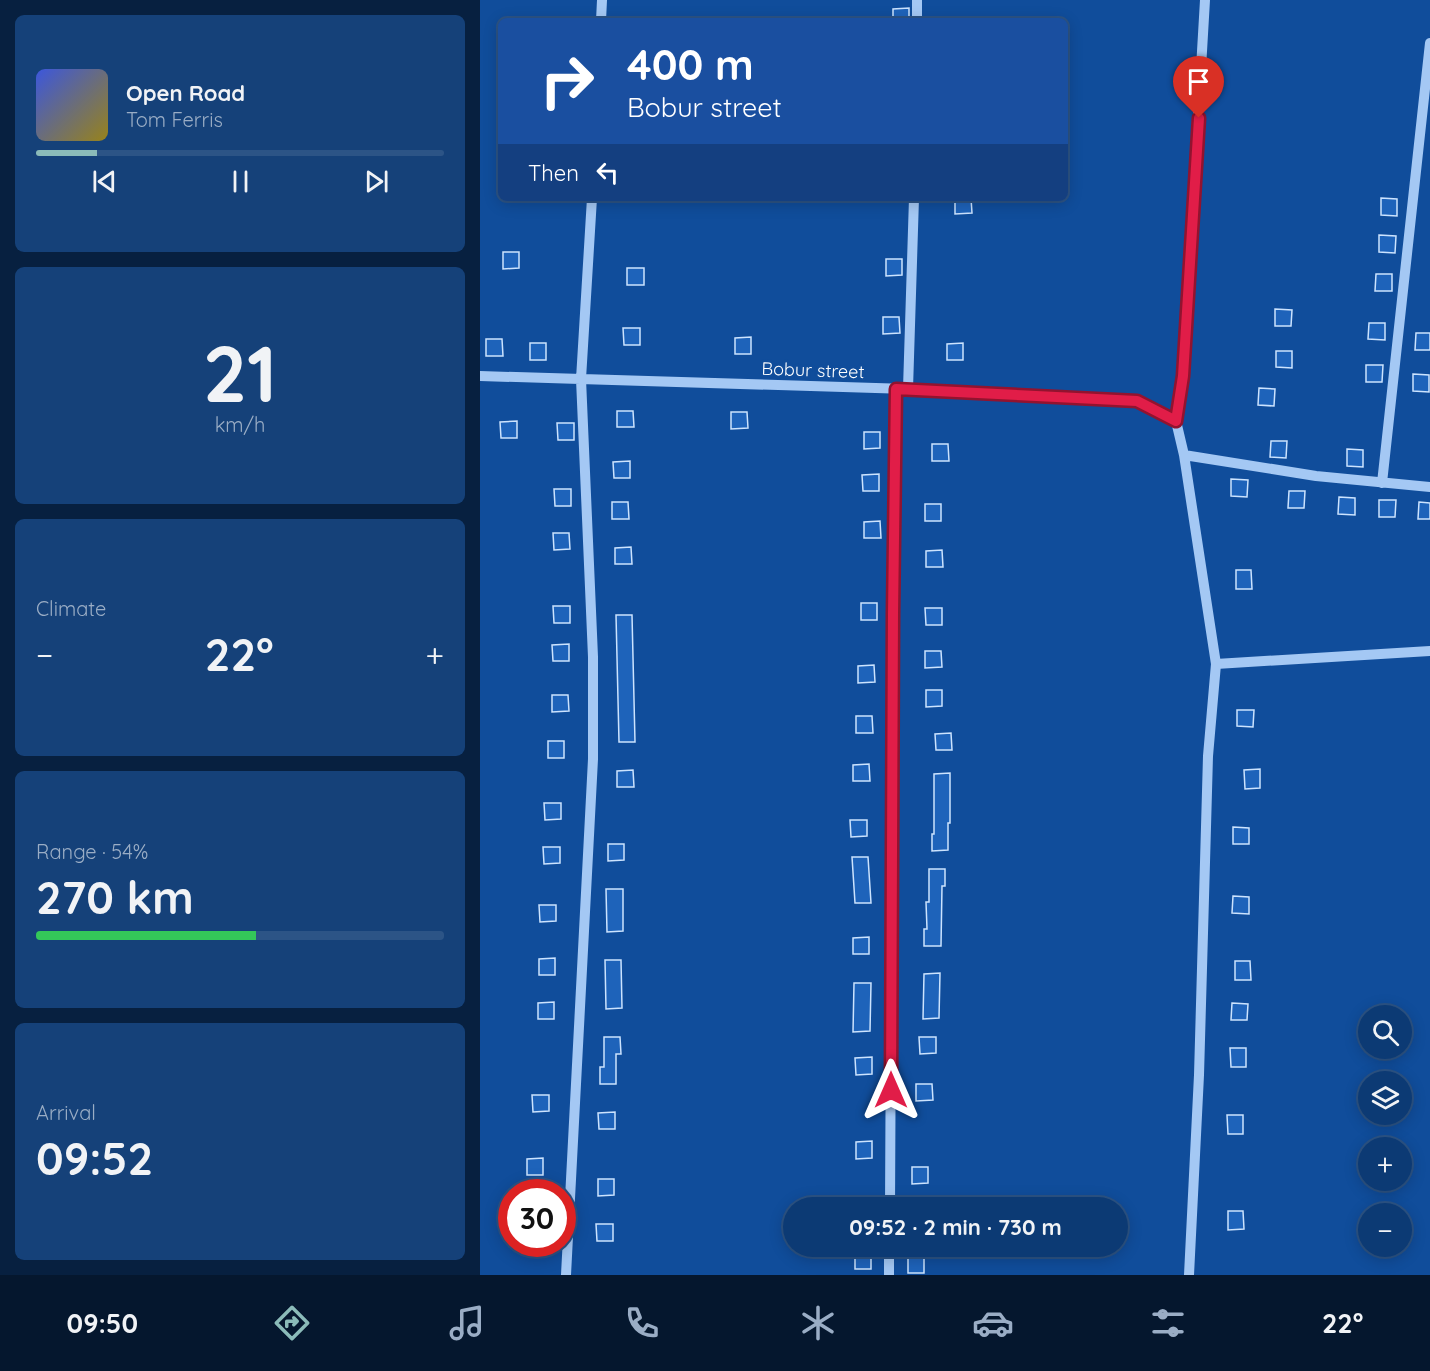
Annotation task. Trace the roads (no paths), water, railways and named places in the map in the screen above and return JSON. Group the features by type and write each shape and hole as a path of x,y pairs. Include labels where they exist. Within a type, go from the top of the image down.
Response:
{"street":[{"path":"601,18 603,0"},
{"path":"917,0 917,18"},
{"path":"1189,1275 1199,1075 1208,756 1216,664 1184,455 1176,421 1183,376 1205,0"},
{"path":"1382,483 1430,43"},
{"path":"566,1275 592,759 593,657 582,379 592,201"},
{"path":"908,389 914,201"},
{"name":"Bobur street","path":"480,376 908,389 1137,401 1176,421"},
{"path":"890,1197 896,389"},
{"path":"1184,455 1316,476 1430,487"},
{"path":"1216,664 1430,651"},
{"path":"889,1257 889,1275"}]}
